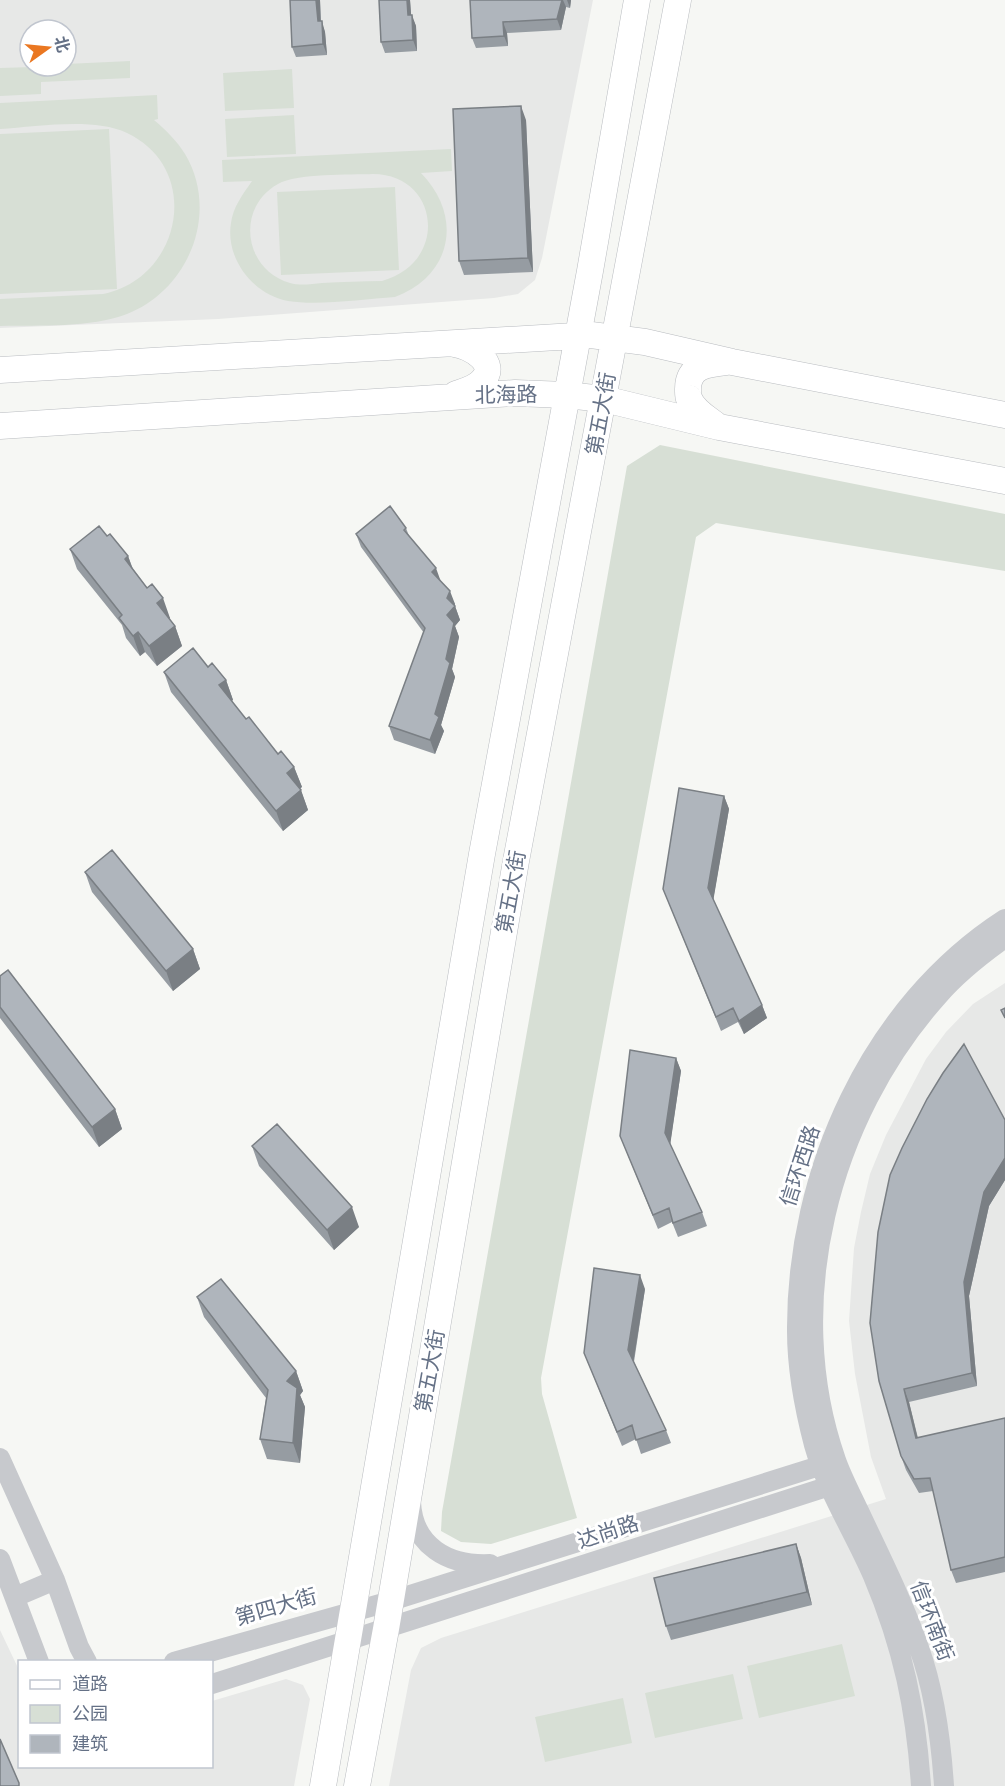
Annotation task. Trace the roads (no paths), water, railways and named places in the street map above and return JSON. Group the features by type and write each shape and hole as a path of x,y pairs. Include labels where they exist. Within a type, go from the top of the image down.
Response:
{"main road":[{"name":"第五大街","path":"357,1786 391,1601 516,861 592,464 583,381 596,338 590,271 637,0"},
{"name":"第五大街","path":"323,1786 480,866 554,459 583,381 596,338 626,279 678,0"},
{"path":"514,339 535,332 568,311 579,296 590,271"},
{"path":"626,279 626,302 635,323 651,337 679,350"},
{"path":"0,370 514,339 596,338 679,350 1005,415"},
{"path":"514,339 550,347 583,381 618,386 638,401 669,415 719,427 1005,481"},
{"path":"442,343 462,345 480,355 486,364 484,380 462,392 445,397"},
{"path":"719,427 700,413 688,398 688,382 693,371 706,365 732,362"},
{"name":"北海路","path":"0,426 515,393 583,381"},
{"path":"515,393 536,400 547,410 554,434 554,459"}],"street":[{"name":"信环西路","path":"838,1484 801,1389 797,1333 799,1282 807,1226 822,1170 843,1114 878,1047 904,1011 932,979 975,940 1005,919"},
{"name":"信环西路","path":"829,1463 813,1348 814,1280 832,1191 861,1116 899,1045 939,995 975,960 1005,938"},
{"path":"0,1458 55,1580 86,1660"},
{"name":"达尚路","path":"391,1601 829,1463"},
{"name":"达尚路","path":"386,1629 838,1484"},
{"name":"信环南街","path":"838,1484 880,1594 904,1666 914,1713 921,1786"},
{"name":"信环南街","path":"838,1484 898,1596 919,1647 935,1708 944,1786"},
{"path":"410,1486 415,1525 424,1540 434,1549 455,1561 469,1564 516,1561"},
{"path":"0,1559 38,1660"},
{"path":"15,1597 55,1580"},
{"name":"第四大街","path":"181,1660 391,1601"},
{"path":"213,1684 386,1629"}]}
